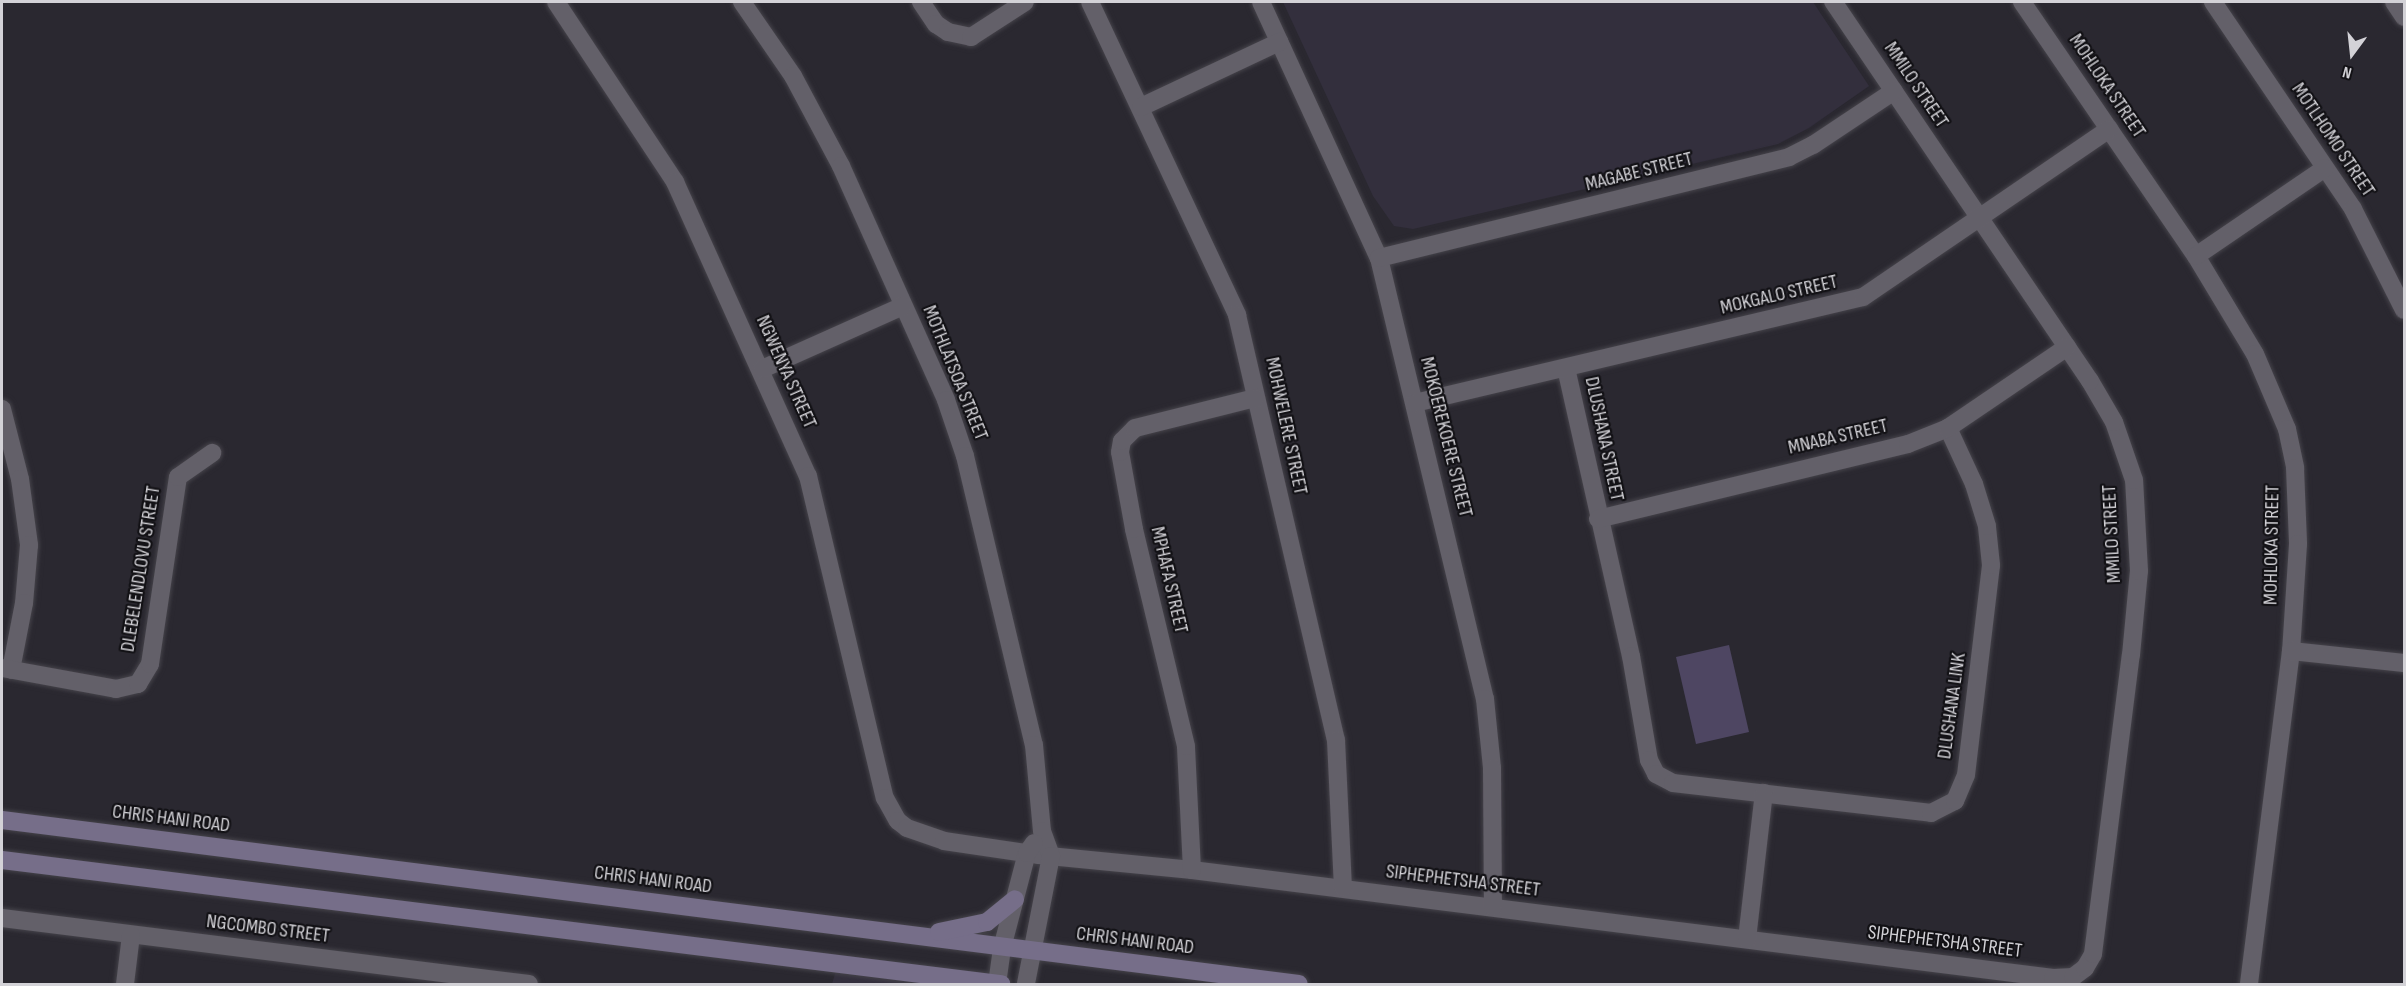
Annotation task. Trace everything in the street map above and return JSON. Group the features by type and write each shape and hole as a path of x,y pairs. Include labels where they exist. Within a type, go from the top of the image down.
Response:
{"main road":[{"name":"CHRIS HANI ROAD","path":"2,820 1299,984"},
{"path":"2,860 999,984"},
{"path":"916,936 978,925 995,917 1015,899"}],"street":[{"name":"NGWENYA STREET","path":"556,2 675,182 762,369 808,476 818,509 885,798"},
{"name":"MOTHLATSOA STREET","path":"742,2 817,117 946,400 965,456 1034,745 1042,831 1051,856"},
{"path":"921,2 936,24 948,32 971,37 981,34 1024,2"},
{"name":"MOHWELERE STREET","path":"1090,2 1237,315 1336,740 1343,888"},
{"name":"MOKOEREKOERE STREET","path":"1261,2 1379,258 1485,699 1492,768 1493,907"},
{"name":"MMILO STREET","path":"1833,2 2067,347 2114,422 2133,480 2139,571 2093,954 2085,969 2073,977 2053,978"},
{"name":"MOHLOKA STREET","path":"2022,2 2196,256 2255,354 2287,429 2298,505 2291,651 2249,984"},
{"name":"MOTLHOMO STREET","path":"2213,2 2325,168 2381,257 2404,310"},
{"path":"2394,2 2404,17"},
{"path":"1141,107 1279,42"},
{"name":"MAGABE STREET","path":"1379,258 1789,157 1894,91"},
{"name":"MOKGALO STREET","path":"1414,403 1854,300 1980,219 2109,129"},
{"path":"2196,256 2325,168"},
{"path":"762,369 903,306"},
{"name":"MNABA STREET","path":"1598,519 1908,444 1948,428 2067,347"},
{"name":"DLUSHANA STREET","path":"1566,368 1598,519"},
{"name":"MPHAFA STREET","path":"1192,870 1186,746 1120,452 1122,441 1141,426 1255,398"},
{"name":"DLEBELENDLOVU STREET","path":"2,409 29,537 24,603 6,669 116,689 129,688 144,677 150,664 178,477 212,453"},
{"name":"DLUSHANA LINK","path":"1598,519 1631,656 1651,768 1673,783 1931,813 1948,807 1961,789 1992,565 1987,526 1974,484 1948,428"},
{"path":"2291,651 2404,663"},
{"path":"1746,939 1764,793"},
{"name":"SIPHEPHETSHA STREET","path":"885,798 898,820 925,837 1027,853 1343,888 2053,978"},
{"path":"999,984 1002,948 1027,853 1042,831"},
{"path":"1026,984 1030,951 1051,856"},
{"name":"NGCOMBO STREET","path":"2,918 529,984"},
{"path":"125,984 131,935"}],"shaded area":[{"path":"1283,2 1813,2 1869,86 1809,128 1778,144 1413,229 1394,226 1373,196"},
{"path":"1729,645 1749,732 1696,744 1676,657"},
{"path":"836,970 954,984 832,984"}]}
